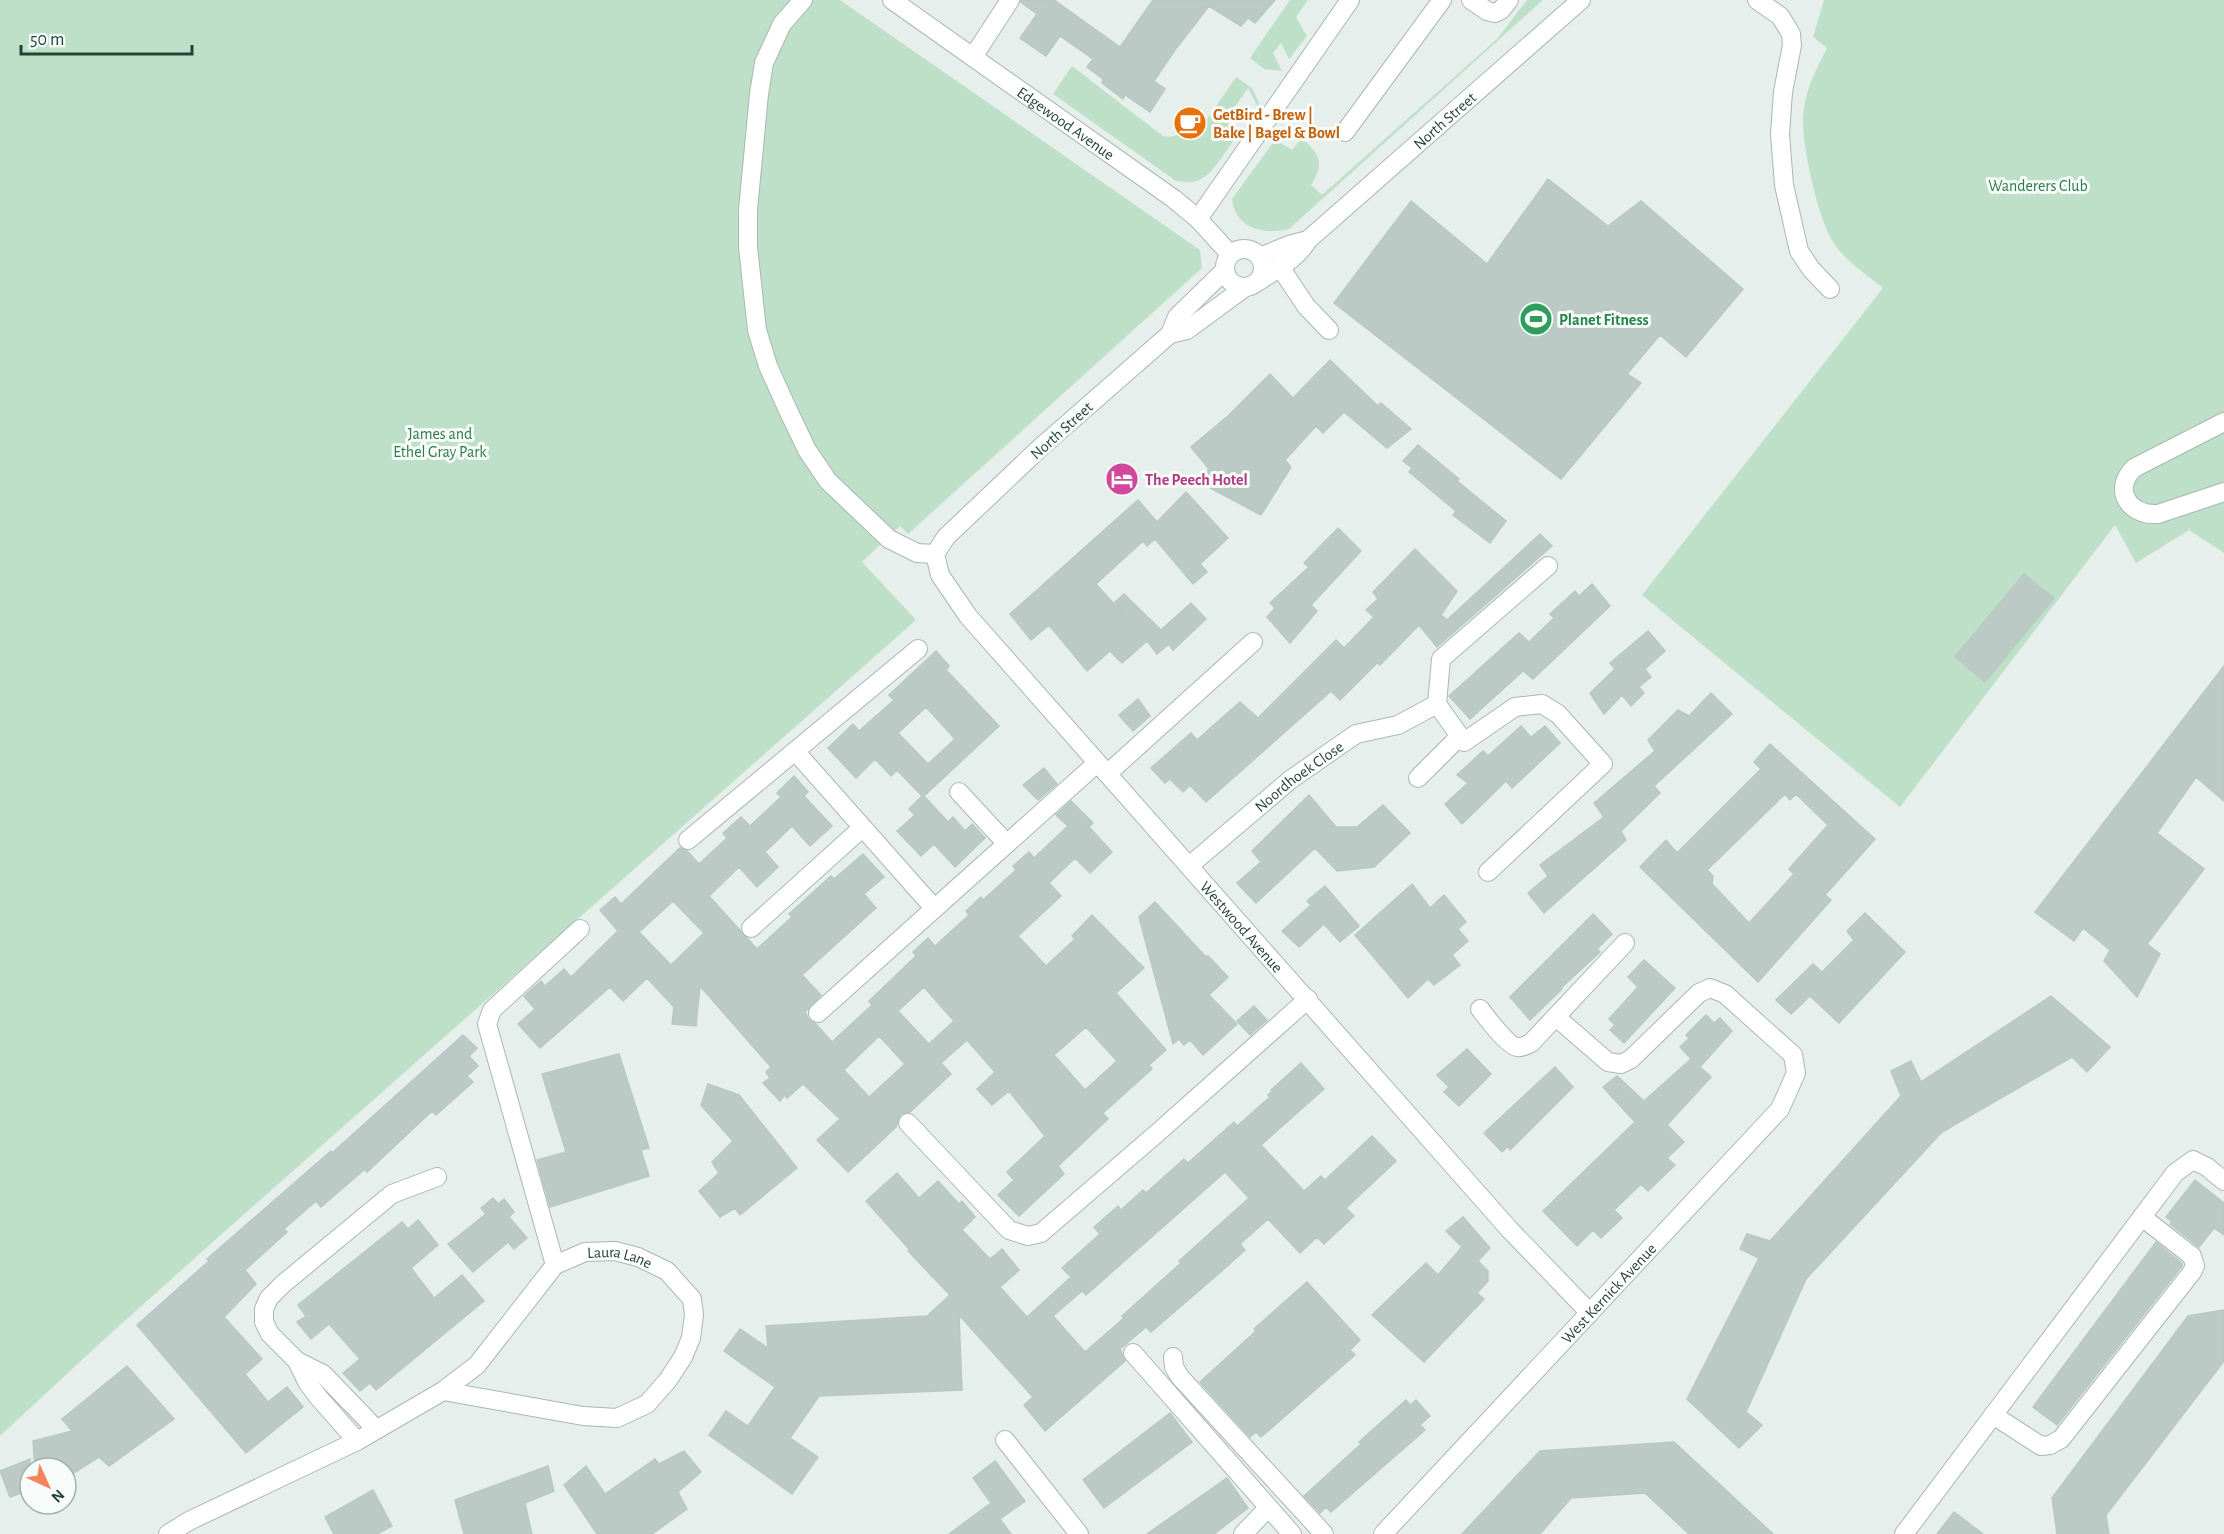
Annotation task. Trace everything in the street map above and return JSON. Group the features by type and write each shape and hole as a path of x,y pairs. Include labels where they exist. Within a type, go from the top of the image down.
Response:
{"street":[{"path":"803,0 782,24 764,63 759,94 748,210 748,247 757,330 768,366 792,418 807,450 828,482 889,540 917,553 935,554"},
{"name":"Edgewood Avenue","path":"892,0 1160,188 1198,219 1227,263"},
{"path":"973,57 1010,0"},
{"path":"1198,219 1350,0"},
{"path":"1346,132 1442,0"},
{"path":"1471,0 1494,13 1501,10 1509,0"},
{"name":"North Street","path":"1170,334 1187,330 1303,250 1308,240 1581,0"},
{"path":"1757,0 1780,16 1791,34 1791,56 1783,92 1780,134 1784,185 1799,251 1810,269 1830,290"},
{"name":"North Street","path":"1260,257 1308,240"},
{"path":"1237,250 1254,251 1260,257 1263,273 1252,284 1235,286 1228,280 1227,263 1237,250"},
{"name":"North Street","path":"935,554 954,528 1041,447 1170,334 1177,317 1227,263"},
{"path":"1280,267 1306,306 1329,330"},
{"path":"2224,422 2134,468 2127,477 2124,488 2129,504 2138,512 2149,514 2158,514 2224,492"},
{"name":"Westwood Avenue","path":"935,554 940,575 968,616 1509,1228 1590,1313"},
{"path":"1488,872 1603,764 1558,714 1542,704 1515,707 1464,742 1437,704 1441,659 1548,566"},
{"path":"818,1013 1007,844 1253,642"},
{"path":"688,840 918,649"},
{"name":"Noordhoek Close","path":"1189,866 1290,780 1356,734 1398,725 1437,704"},
{"path":"1418,778 1460,736"},
{"path":"795,751 934,908"},
{"path":"958,792 1007,844"},
{"path":"751,928 862,828"},
{"path":"555,1265 487,1024 492,1010 580,929"},
{"path":"1480,1010 1509,1043 1516,1047 1523,1047 1531,1043 1625,943"},
{"name":"West Kernick Avenue","path":"1383,1534 1780,1109 1796,1073 1793,1055 1725,994 1710,988 1699,993 1631,1059 1621,1064 1608,1062 1556,1017"},
{"path":"908,1123 1009,1230 1028,1236 1041,1233 1308,999"},
{"path":"1904,1534 2175,1173 2193,1160 2207,1167 2224,1181"},
{"path":"375,1428 323,1374 297,1361 270,1334 264,1322 264,1309 269,1298 392,1194 437,1177"},
{"path":"1993,1415 2041,1446 2050,1445 2061,1439 2193,1272 2195,1266 2192,1256 2142,1217"},
{"name":"Laura Lane","path":"168,1534 189,1521 357,1440 443,1391 477,1365 555,1265 585,1252 615,1251 638,1257 667,1271 692,1299 694,1315 691,1338 683,1358 647,1404 617,1418 583,1416 443,1391"},
{"path":"1133,1353 1292,1534"},
{"path":"1173,1357 1174,1366 1180,1377 1320,1530"},
{"path":"297,1361 307,1382 357,1440"},
{"path":"1005,1440 1079,1534"},
{"path":"1243,1534 1268,1508"}],"green space":[{"name":"James and Ethel Gray Park","path":"0,0 840,0 1200,250 1202,268 908,534 900,526 862,562 916,620 224,1232 0,1436"},
{"path":"1290,0 1308,0 1296,17 1307,36 1289,59 1281,43 1273,53 1282,71 1264,69 1250,58"},
{"path":"1527,0 1543,0 1289,229 1270,231 1252,228 1239,217 1232,199 1275,140 1292,150 1302,138 1313,149 1319,165 1311,185 1322,195 1497,39"},
{"name":"Wanderers Club","path":"1824,0 2224,0 2224,553 2189,530 2136,563 2115,525 1900,807 1642,595 1883,288 1851,263 1835,245 1817,202 1808,164 1803,117 1811,81 1827,48 1813,37"},
{"path":"1072,66 1163,136 1169,137 1200,130 1236,77 1252,88 1259,103 1258,107 1248,88 1227,118 1234,140 1216,166 1198,180 1176,181 1053,94"}],"building":[{"path":"1021,0 1054,0 1120,47 1153,0 1275,0 1255,23 1248,18 1241,26 1209,6 1154,81 1165,89 1150,112 1125,95 1123,99 1102,83 1103,79 1087,67 1093,59 1060,36 1046,56 1020,38 1037,14"},
{"name":"Planet Fitness","path":"1548,179 1608,226 1641,201 1743,289 1686,357 1660,335 1627,374 1641,383 1561,479 1334,303 1411,201 1487,264"},
{"path":"1330,360 1378,406 1381,403 1411,429 1387,448 1344,412 1323,433 1316,426 1285,460 1291,467 1261,515 1197,481 1209,469 1191,447 1229,415 1270,374 1293,398"},
{"path":"1418,445 1506,521 1490,543 1453,515 1456,511 1409,472 1412,468 1403,461"},
{"path":"1186,492 1228,538 1200,564 1207,572 1193,584 1155,539 1147,546 1143,541 1096,584 1124,615 1115,602 1124,594 1161,630 1191,603 1206,619 1173,650 1169,644 1157,654 1147,641 1122,663 1110,651 1087,671 1049,625 1031,640 1010,614 1138,500 1157,522"},
{"path":"1338,528 1361,551 1311,605 1317,611 1290,643 1267,617 1275,608 1270,603 1309,567 1304,563"},
{"path":"1540,534 1552,546 1437,647 1419,625 1380,665 1377,663 1340,700 1331,691 1206,802 1190,785 1183,792 1170,779 1165,783 1151,768 1191,733 1197,740 1240,702 1258,718 1336,640 1344,648 1374,617 1366,610 1378,599 1373,592 1415,549 1457,591 1441,615 1447,620"},
{"path":"2024,574 2054,598 1985,682 1955,657"},
{"path":"1592,584 1610,606 1533,679 1523,671 1470,719 1449,696 1519,633 1529,642 1554,618 1550,614 1575,591 1579,596"},
{"path":"1648,631 1665,651 1645,669 1651,677 1639,687 1644,693 1631,706 1622,695 1604,714 1590,693 1615,669 1610,663"},
{"path":"936,651 949,666 946,670 999,726 924,796 948,822 953,817 965,831 972,824 985,838 955,867 934,844 921,856 897,831 915,815 909,809 922,796 897,770 891,776 875,759 856,778 828,748 853,724 859,731 894,700 889,695","holes":["926,707 955,739 928,764 898,733"]},
{"path":"2224,666 2224,801 2196,777 2157,833 2204,869 2147,944 2160,954 2137,997 2104,961 2110,950 2083,928 2074,941 2035,912"},
{"path":"1711,693 1732,714 1654,786 1660,793 1621,831 1626,840 1544,913 1528,893 1548,876 1540,865 1604,817 1594,803 1655,751 1648,740 1678,710 1689,716"},
{"path":"1138,699 1150,716 1133,731 1119,715"},
{"path":"1521,726 1531,737 1545,726 1560,743 1512,788 1506,781 1462,824 1445,804 1468,783 1457,775 1483,751 1488,756"},
{"path":"1770,744 1875,839 1825,895 1831,900 1758,982 1640,867 1666,840 1677,853 1761,769 1754,762","holes":["1785,794 1790,800 1796,794 1828,825 1789,869 1794,874 1749,923 1712,884 1713,876 1707,870"]},
{"path":"1044,768 1057,784 1038,800 1023,785"},
{"path":"794,776 808,792 804,796 832,826 810,846 792,826 765,852 778,867 757,887 739,867 709,896 757,949 792,917 789,914 831,876 834,879 863,854 884,877 864,894 876,908 802,975 821,995 805,1012 809,1020 816,1024 832,1042 872,1005 869,1001 916,956 913,952 928,938 935,946 969,915 966,911 981,897 983,900 1016,870 1013,866 1029,852 1034,858 1068,826 1056,815 1071,801 1093,823 1089,827 1112,852 1090,873 1075,858 1049,883 1061,896 1018,936 1046,966 1075,939 1072,936 1092,915 1144,968 1116,993 1166,1050 1149,1065 1152,1069 1103,1113 1108,1119 1058,1166 1064,1174 1019,1216 998,1195 1014,1180 1007,1172 1045,1136 1009,1091 992,1105 977,1089 995,1072 967,1040 941,1063 951,1074 910,1112 901,1114 896,1127 848,1172 817,1140 840,1119 803,1084 787,1098 785,1095 780,1101 763,1083 770,1078 766,1072 771,1067 700,986 696,1026 672,1024 674,1007 647,978 623,1001 610,987 540,1048 518,1024 535,1009 524,996 541,981 545,986 564,969 571,977 618,931 600,910 615,897 621,904 680,848 687,851 699,864 727,838 723,833 741,817 750,826 781,797 777,793","holes":["673,901 704,933 671,965 639,932","924,987 954,1021 929,1044 898,1011","1086,1027 1117,1061 1085,1090 1054,1055","879,1036 905,1064 869,1097 844,1070"]},
{"path":"1309,795 1336,827 1357,827 1383,805 1410,833 1374,867 1337,871 1315,848 1256,903 1237,883 1261,862 1252,851"},
{"path":"1412,884 1430,908 1444,895 1466,922 1458,929 1468,941 1452,955 1460,965 1434,985 1428,979 1408,998 1355,935"},
{"path":"1325,886 1359,926 1340,942 1324,924 1299,947 1282,931 1311,905 1307,901"},
{"path":"1155,902 1206,957 1208,956 1228,977 1209,995 1237,1024 1203,1055 1190,1040 1184,1045 1179,1039 1173,1044 1139,917"},
{"path":"1865,913 1905,952 1839,1023 1810,996 1791,1014 1776,1000 1813,964 1822,972 1854,940 1847,931"},
{"path":"1593,914 1612,934 1597,949 1600,952 1530,1020 1510,997"},
{"path":"1644,960 1675,988 1624,1043 1610,1030 1615,1025 1609,1019 1638,987 1628,977"},
{"path":"2051,996 2110,1047 2087,1072 2072,1057 1942,1132 1806,1279 1746,1412 1762,1425 1739,1448 1687,1399 1759,1258 1740,1249 1747,1234 1770,1241 1901,1096 1891,1071 1911,1061 1921,1082"},
{"path":"1254,1006 1267,1020 1250,1035 1237,1021"},
{"path":"1706,1015 1714,1023 1720,1018 1732,1031 1700,1067 1711,1077 1667,1125 1684,1142 1667,1158 1675,1165 1648,1191 1641,1184 1614,1210 1622,1218 1601,1238 1593,1230 1577,1246 1543,1211 1635,1122 1603,1087 1617,1076 1644,1101 1691,1059 1694,1062 1680,1047 1689,1038 1686,1035"},
{"path":"463,1035 477,1048 469,1056 478,1066 467,1076 473,1082 436,1115 432,1111 367,1172 365,1169 321,1207 316,1201 284,1229 287,1232 245,1270 256,1284 224,1317 262,1359 245,1374 268,1402 287,1387 303,1407 246,1453 137,1325 209,1261 207,1259 331,1151 332,1153"},
{"path":"1467,1049 1491,1074 1459,1106 1444,1092 1449,1087 1437,1075"},
{"path":"619,1054 649,1148 641,1150 649,1176 550,1207 537,1160 566,1152 542,1074"},
{"path":"1301,1063 1324,1089 1261,1145 1304,1191 1321,1176 1325,1180 1372,1136 1396,1161 1346,1208 1354,1216 1324,1244 1317,1237 1300,1253 1268,1219 1240,1244 1245,1250 1224,1269 1151,1332 1146,1327 1120,1349 1125,1361 1045,1431 1024,1405 1033,1397 959,1315 962,1390 819,1396 790,1438 818,1457 792,1494 709,1435 726,1411 748,1426 775,1387 724,1351 740,1329 768,1348 766,1326 927,1316 950,1295 908,1251 910,1250 866,1201 897,1173 919,1198 938,1181 959,1204 962,1201 975,1217 962,1230 990,1259 1002,1249 1019,1270 1000,1287 1027,1317 1071,1277 1062,1268 1100,1234 1094,1227 1118,1206 1121,1210 1143,1190 1146,1193 1184,1159 1188,1163 1234,1122 1237,1126 1270,1097 1268,1095","holes":["1225,1172 1249,1198 1179,1261 1181,1263 1085,1352 1053,1316 1082,1291 1086,1295"]},
{"path":"1555,1067 1573,1087 1510,1150 1508,1146 1502,1152 1484,1133"},
{"path":"708,1084 739,1095 797,1168 740,1215 735,1208 720,1217 699,1191 719,1173 712,1162 733,1141 701,1105"},
{"path":"2195,1180 2224,1203 2224,1235 2214,1228 2199,1247 2170,1224 2172,1222 2166,1217"},
{"path":"493,1198 498,1204 504,1199 514,1212 509,1217 527,1238 514,1249 508,1242 473,1272 448,1244 486,1214 481,1208"},
{"path":"1463,1217 1490,1248 1478,1261 1488,1271 1488,1281 1477,1293 1484,1299 1424,1362 1372,1315 1426,1263 1438,1275 1462,1247 1446,1231"},
{"path":"418,1220 438,1245 411,1268 434,1298 462,1275 484,1301 376,1390 370,1383 360,1391 343,1373 360,1359 329,1324 311,1339 297,1322 306,1316 298,1305 402,1222 408,1229"},
{"path":"2156,1242 2182,1263 2182,1266 2057,1425 2033,1407"},
{"path":"1307,1282 1360,1340 1350,1350 1355,1355 1261,1437 1256,1432 1250,1437 1200,1382 1256,1331 1254,1329"},
{"path":"2224,1310 2224,1361 2106,1515 2109,1534 2057,1534 2052,1498 2188,1316"},
{"path":"127,1366 174,1419 109,1466 99,1457 78,1470 78,1456 34,1456 33,1441 72,1431 62,1419"},
{"path":"1406,1400 1410,1405 1416,1400 1430,1416 1420,1425 1425,1430 1331,1512 1326,1507 1320,1513 1304,1496"},
{"path":"1170,1413 1192,1442 1104,1508 1083,1480"},
{"path":"1674,1442 1773,1534 1689,1534 1645,1493 1571,1498 1540,1534 1462,1534 1540,1451"},
{"path":"684,1451 701,1472 678,1492 687,1509 652,1534 597,1534 564,1485 586,1466 605,1494 655,1459 659,1464"},
{"path":"995,1461 1025,1501 1000,1519 1011,1534 949,1534 991,1503 973,1478"},
{"path":"18,1464 18,1494 10,1497 0,1471"},
{"path":"548,1466 554,1491 525,1503 532,1534 464,1534 455,1500"},
{"path":"1227,1478 1248,1508 1214,1534 1147,1534"},
{"path":"373,1490 392,1526 377,1534 334,1534 325,1517"},
{"path":"1954,1512 1983,1534 1937,1534"}],"place":[{"name":"GetBird - Brew | Bake | Bagel & Bowl","path":"1190,123"},
{"name":"Planet Fitness","path":"1536,319"},
{"name":"The Peech Hotel","path":"1122,479"}]}
